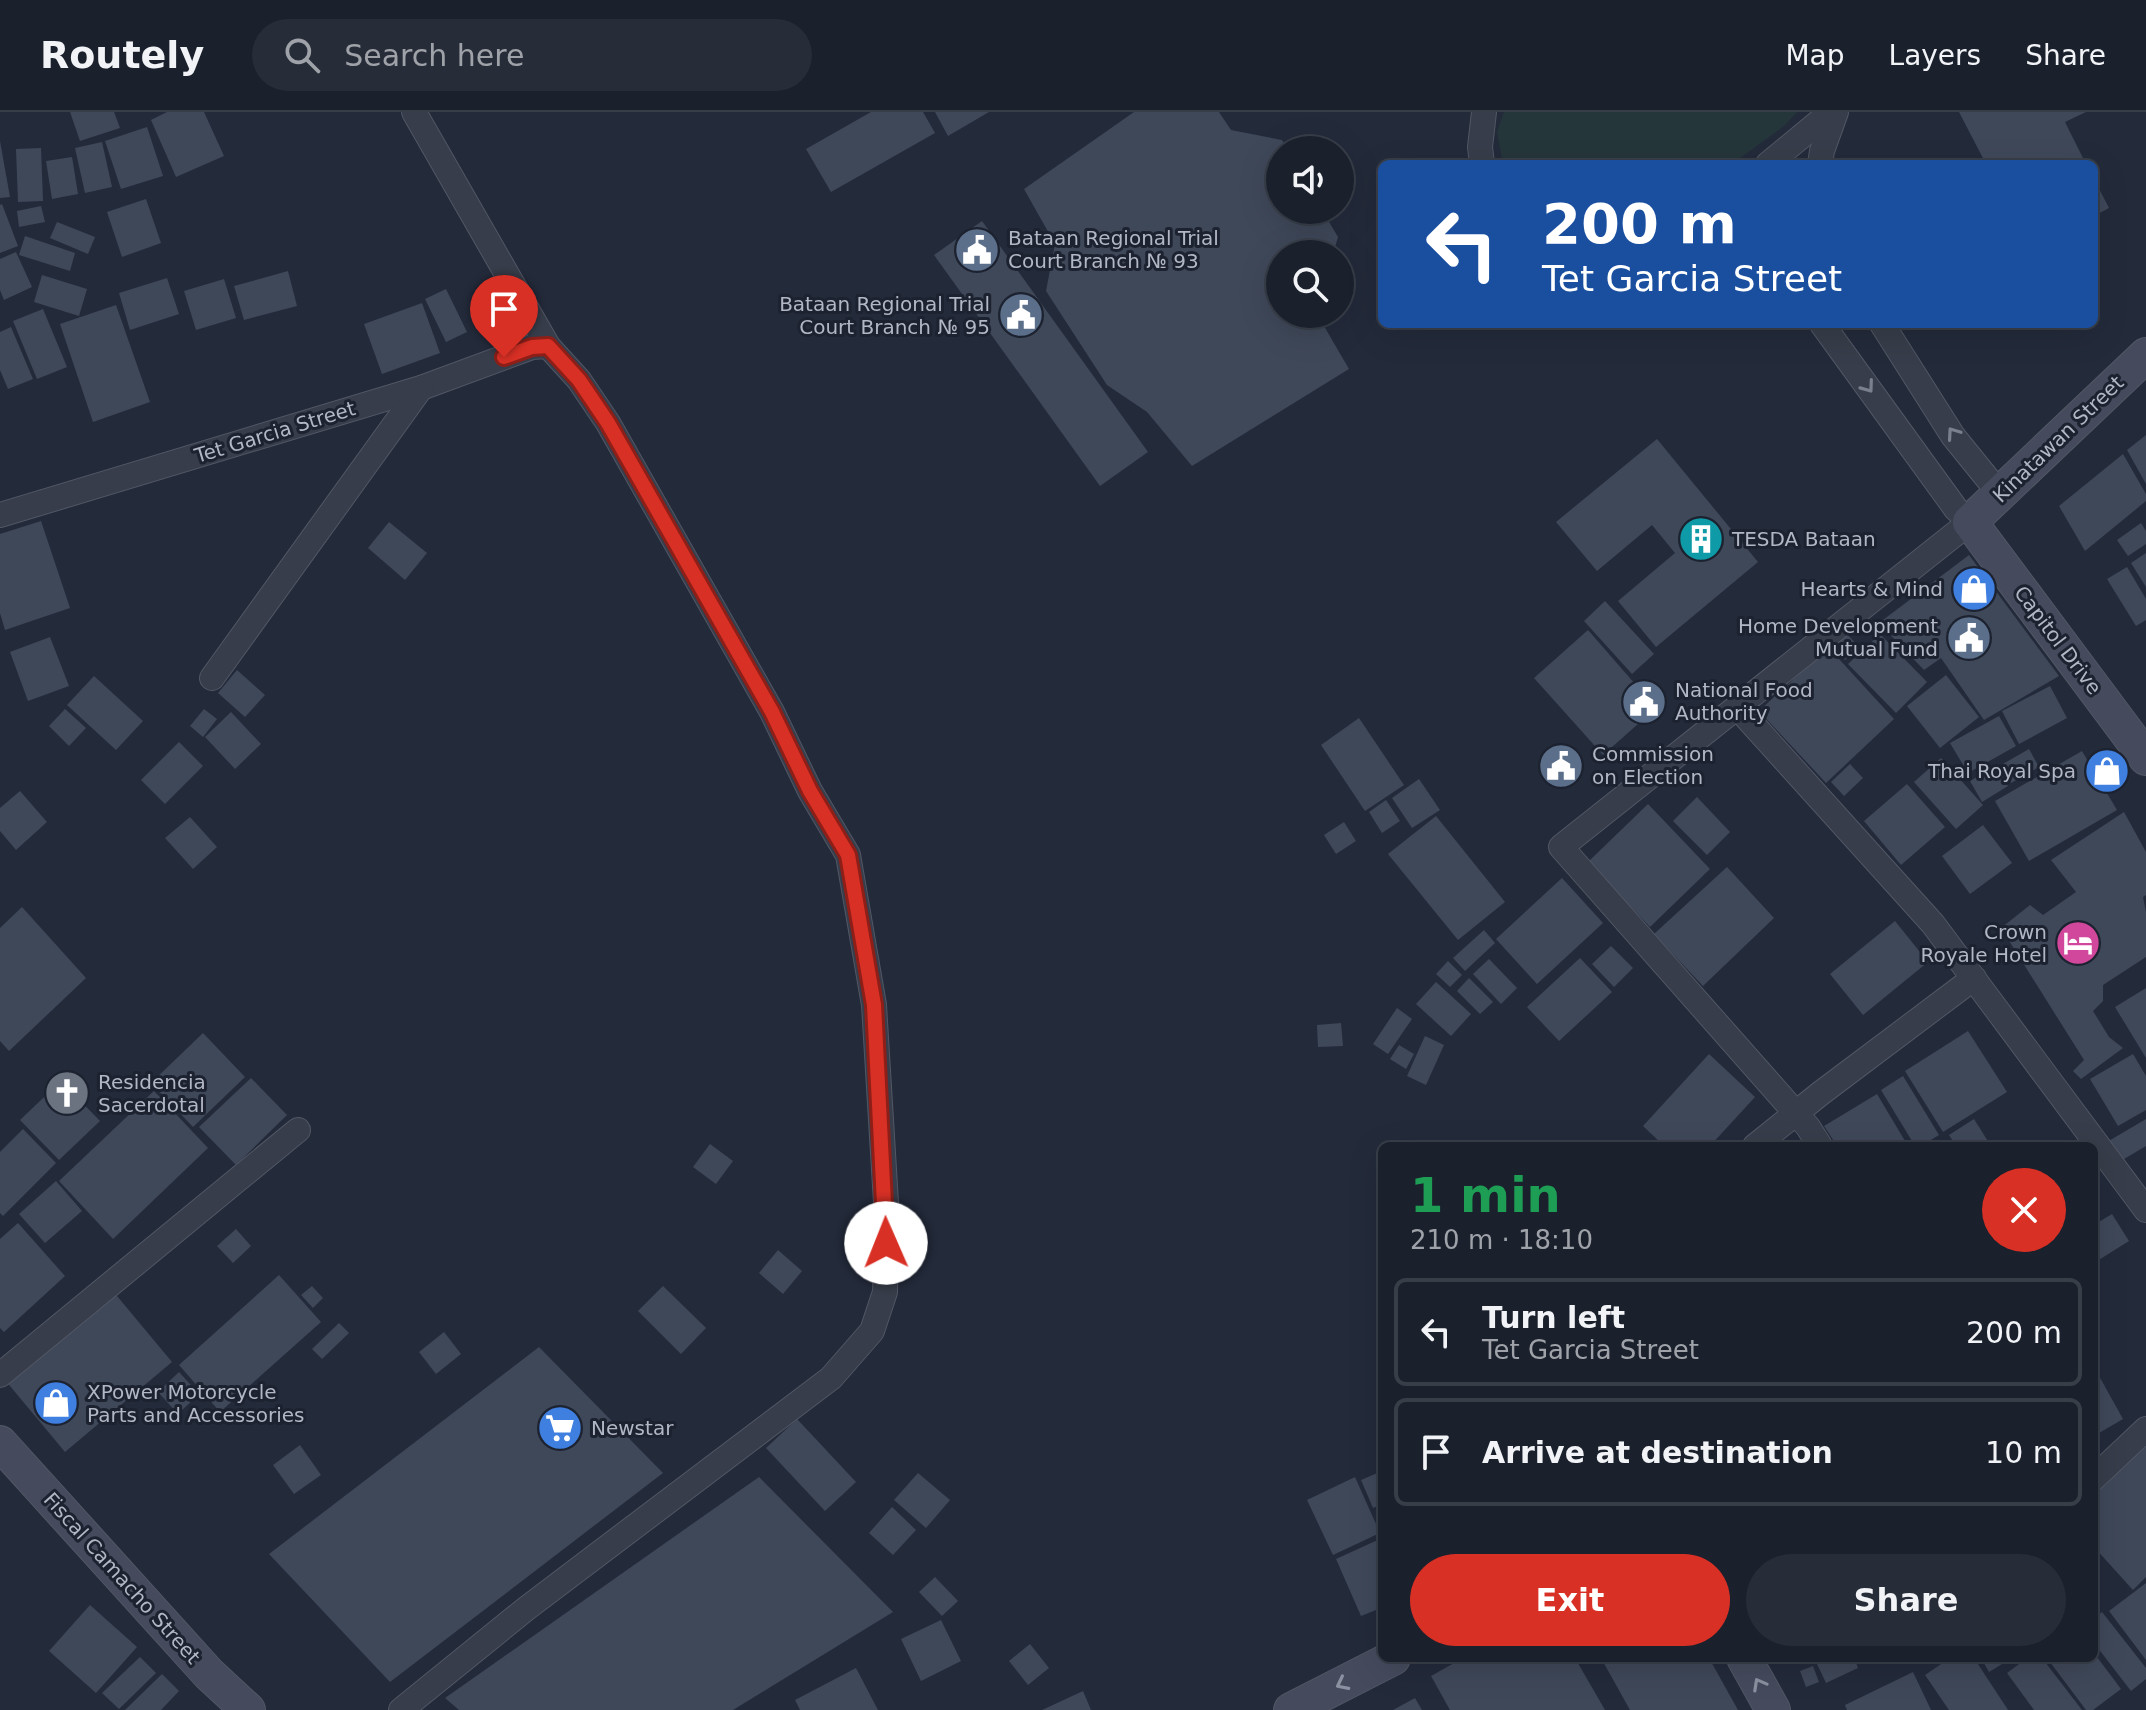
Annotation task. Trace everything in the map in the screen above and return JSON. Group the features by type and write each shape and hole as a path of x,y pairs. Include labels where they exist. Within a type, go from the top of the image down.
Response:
{"street":[{"path":"401,1710 527,1608 831,1378 872,1331 885,1292 887,1219 874,1005 848,855 810,791 772,712 608,423 579,380 548,346 414,112"},
{"path":"1482,160 1484,112"},
{"path":"1773,160 1834,112"},
{"path":"1821,160 1834,112"},
{"path":"1817,1142 1795,1113 1561,847 1970,522 1956,509 1825,328"},
{"path":"1885,328 1953,436 2000,494"},
{"name":"Tet Garcia Street","path":"0,515 421,388 532,347 548,346"},
{"name":"Kinatawan Street","path":"1970,522 2146,355"},
{"path":"212,678 421,388"},
{"name":"Capitol Drive","path":"1970,522 2146,758"},
{"path":"1738,708 1933,924 2096,1142"},
{"path":"1760,1142 1974,978"},
{"path":"0,1375 298,1130"},
{"path":"2098,1145 2146,1210"},
{"path":"2098,1474 2146,1429"},
{"name":"Fiscal Camacho Street","path":"0,1443 209,1674 248,1710"},
{"path":"1291,1710 1385,1662"},
{"path":"1746,1662 1773,1710"}],"shaded area":[{"path":"1504,112 1797,112 1784,126 1737,160 1502,160 1497,132"}],"building":[{"path":"70,112 114,112 120,128 80,141"},
{"path":"167,112 204,112 224,156 176,177 151,120"},
{"path":"871,112 923,112 935,133 831,192 806,149"},
{"path":"935,112 989,112 948,136"},
{"path":"1134,112 1219,112 1231,130 1266,137 1266,224 1330,224 1338,237 1337,240 1266,240 1266,328 1325,328 1349,369 1192,466 1147,412 1107,385 1046,291 1055,244 1024,189"},
{"path":"1959,112 2086,112 2065,122 2084,160 1984,160"},
{"path":"147,127 163,176 121,189 105,141"},
{"path":"0,141 10,197 0,198"},
{"path":"102,142 112,187 85,193 75,148"},
{"path":"41,148 43,201 18,202 16,149"},
{"path":"72,157 78,194 52,199 46,161"},
{"path":"2098,187 2109,208 2098,214"},
{"path":"146,199 161,243 122,257 107,212"},
{"path":"0,205 18,246 0,253"},
{"path":"41,206 45,222 19,227 17,211"},
{"path":"982,221 1148,452 1100,486 934,255"},
{"path":"57,222 95,237 88,254 50,238"},
{"path":"25,236 75,253 70,271 19,255"},
{"path":"16,252 32,287 4,300 0,290 0,259"},
{"path":"288,271 297,306 244,320 234,286"},
{"path":"42,275 87,289 79,316 34,302"},
{"path":"167,278 179,314 130,330 119,293"},
{"path":"224,279 236,318 196,330 184,291"},
{"path":"446,289 467,332 446,342 425,299"},
{"path":"422,303 440,353 382,374 364,324"},
{"path":"116,305 150,402 93,422 60,324"},
{"path":"43,309 67,367 37,379 13,321"},
{"path":"11,327 33,379 8,389 0,370 0,332"},
{"path":"2146,435 2146,484 2127,450"},
{"name":"TESDA Bataan","path":"1657,439 1758,562 1656,647 1618,601 1675,553 1652,525 1597,571 1556,522"},
{"path":"2123,454 2146,494 2146,501 2085,551 2059,506"},
{"path":"41,521 70,608 5,630 0,613 0,534"},
{"path":"389,522 427,553 405,580 368,548"},
{"path":"2141,523 2146,531 2146,544 2128,556 2117,540"},
{"path":"2146,553 2146,587 2131,563"},
{"path":"1969,555 2059,676 1984,720 1941,658 1924,670 1879,623"},
{"path":"2127,567 2146,599 2146,620 2136,626 2107,579"},
{"path":"1605,601 1654,654 1632,674 1584,621"},
{"path":"1588,630 1656,708 1603,755 1534,678"},
{"path":"1847,634 1859,647 1845,660 1833,647"},
{"path":"1880,634 1927,682 1896,713 1848,664"},
{"path":"50,637 69,686 28,701 10,652"},
{"path":"1828,647 1894,719 1826,783 1759,711"},
{"path":"237,670 265,695 245,717 218,693"},
{"path":"1946,675 1979,717 1940,748 1907,706"},
{"path":"94,676 143,721 116,750 67,705"},
{"path":"2050,686 2067,718 2019,744 2002,711"},
{"path":"65,709 86,728 69,746 49,726"},
{"path":"204,709 217,719 203,737 190,726"},
{"path":"231,712 261,744 235,769 205,737"},
{"path":"1999,716 2016,746 1968,773 1950,743"},
{"path":"1359,718 1404,785 1365,811 1321,745"},
{"path":"179,742 203,766 165,804 141,780"},
{"path":"2029,749 2039,767 2011,783 2001,765"},
{"path":"2082,751 2117,810 2029,861 1995,801"},
{"path":"1941,758 1983,805 1956,829 1914,782"},
{"path":"1850,764 1863,778 1844,796 1831,782"},
{"path":"1996,766 2008,786 1982,802 1970,781"},
{"path":"1419,779 1440,810 1412,828 1392,798"},
{"path":"1907,784 1945,827 1901,865 1864,821"},
{"path":"20,791 47,822 16,850 0,831 0,808"},
{"path":"1697,797 1730,832 1707,855 1673,821"},
{"path":"1386,800 1400,821 1382,833 1369,812"},
{"path":"1648,804 1710,869 1650,927 1588,862"},
{"name":"Crown Royale Hotel","path":"2124,812 2146,852 2146,895 2143,897 2146,957 2103,985 2103,1001 2093,1011 2109,1037 2123,1048 2081,1079 2073,1071 2084,1060 2001,928 2030,905 2043,915 2076,892 2051,860"},
{"path":"1436,816 1505,902 1458,940 1388,854"},
{"path":"190,817 217,847 193,869 165,838"},
{"path":"1344,822 1356,841 1336,854 1324,835"},
{"path":"1983,825 2012,863 1970,894 1942,856"},
{"path":"1727,867 1774,918 1703,986 1654,934"},
{"path":"1562,878 1603,923 1537,984 1496,939"},
{"path":"22,907 86,978 9,1051 0,1041 0,928"},
{"path":"1895,921 1928,962 1863,1015 1830,974"},
{"path":"1484,930 1495,943 1465,971 1453,958"},
{"path":"1611,946 1633,968 1614,987 1592,964"},
{"path":"1580,958 1612,992 1559,1041 1527,1007"},
{"path":"1489,959 1517,988 1501,1004 1473,974"},
{"path":"1448,961 1462,975 1450,987 1436,974"},
{"path":"1469,978 1493,1002 1480,1014 1457,991"},
{"path":"1436,982 1471,1014 1451,1036 1416,1004"},
{"path":"2146,988 2146,1058 2115,1007"},
{"path":"1397,1008 1412,1019 1388,1054 1373,1044"},
{"path":"1341,1023 1343,1046 1318,1047 1317,1025"},
{"path":"1968,1031 2007,1092 1943,1132 1905,1071"},
{"path":"203,1033 245,1077 193,1127 151,1083"},
{"path":"1425,1036 1444,1045 1426,1085 1407,1076"},
{"path":"1399,1045 1414,1054 1406,1069 1390,1059"},
{"path":"1709,1054 1755,1097 1714,1142 1660,1142 1643,1126"},
{"path":"2133,1054 2146,1076 2146,1110 2118,1126 2090,1079"},
{"path":"1903,1076 1939,1135 1928,1142 1913,1142 1881,1090"},
{"path":"251,1078 287,1115 236,1165 199,1127"},
{"path":"61,1081 100,1121 59,1160 20,1120"},
{"path":"154,1091 208,1148 113,1239 59,1181"},
{"path":"1877,1094 1906,1142 1834,1142 1824,1126"},
{"path":"1974,1119 1988,1142 1953,1142 1949,1135"},
{"path":"2146,1119 2146,1146 2119,1162 2107,1142"},
{"path":"23,1129 56,1163 3,1216 0,1213 0,1152"},
{"path":"710,1144 733,1161 716,1184 693,1167"},
{"path":"56,1181 82,1211 45,1243 19,1214"},
{"path":"2112,1214 2129,1241 2098,1260 2098,1223"},
{"path":"18,1223 65,1276 4,1332 0,1328 0,1239"},
{"path":"236,1229 251,1246 233,1263 217,1246"},
{"path":"778,1250 802,1271 783,1294 759,1273"},
{"path":"279,1275 321,1322 220,1412 179,1365"},
{"path":"312,1286 323,1298 313,1308 301,1295"},
{"path":"663,1286 706,1328 681,1354 638,1311"},
{"path":"112,1290 172,1362 65,1452 5,1380"},
{"path":"339,1323 349,1333 322,1359 312,1349"},
{"path":"444,1332 461,1354 436,1374 419,1352"},
{"path":"539,1347 663,1473 390,1682 269,1554"},
{"path":"179,1372 199,1394 178,1414 158,1392"},
{"path":"2098,1374 2123,1419 2098,1434"},
{"path":"797,1419 856,1482 825,1511 766,1448"},
{"path":"2146,1444 2146,1577 2133,1590 2098,1551 2098,1487"},
{"path":"300,1445 321,1475 294,1494 273,1465"},
{"path":"918,1473 950,1500 926,1528 894,1500"},
{"path":"1378,1473 1378,1506 1373,1508 1361,1480"},
{"path":"759,1477 893,1612 733,1710 459,1710 445,1698"},
{"path":"1355,1477 1378,1534 1333,1555 1307,1500"},
{"path":"892,1507 916,1530 893,1555 869,1533"},
{"path":"1378,1540 1378,1615 1376,1610 1361,1616 1336,1559"},
{"path":"935,1577 958,1601 942,1616 919,1592"},
{"path":"2146,1583 2146,1660 2109,1611"},
{"path":"90,1605 137,1647 96,1693 49,1651"},
{"path":"2102,1612 2146,1668 2146,1679 2131,1691 2098,1648 2098,1615"},
{"path":"941,1620 961,1661 921,1681 901,1639"},
{"path":"1030,1644 1049,1668 1028,1685 1009,1661"},
{"path":"140,1657 156,1673 119,1709 102,1693"},
{"path":"2098,1658 2121,1689 2093,1710 2086,1710 2050,1662 2098,1662"},
{"path":"1456,1662 1577,1662 1605,1710 1450,1710 1431,1676"},
{"path":"1603,1662 1711,1662 1738,1710 1630,1710"},
{"path":"1856,1662 1858,1668 1826,1683 1817,1664"},
{"path":"1944,1662 1977,1662 2008,1710 1949,1710 1925,1675"},
{"path":"1983,1662 2005,1662 1989,1672"},
{"path":"2022,1662 2045,1662 2082,1710 2034,1710 2007,1673"},
{"path":"1813,1666 1819,1682 1806,1687 1800,1671"},
{"path":"856,1668 878,1710 800,1710 795,1700"},
{"path":"1913,1672 1931,1710 1847,1710 1845,1705"},
{"path":"162,1674 179,1691 161,1710 125,1710"},
{"path":"1083,1691 1091,1710 1042,1710"},
{"path":"1415,1698 1422,1710 1393,1710"}],"place":[{"name":"Bataan Regional Trial Court Branch № 93","path":"977,250"},
{"name":"Bataan Regional Trial Court Branch № 95","path":"1021,315"},
{"name":"TESDA Bataan","path":"1701,539"},
{"name":"Hearts & Mind","path":"1974,589"},
{"name":"Home Development Mutual Fund","path":"1969,638"},
{"name":"National Food Authority","path":"1644,702"},
{"name":"Commission on Election","path":"1561,766"},
{"name":"Thai Royal Spa","path":"2107,771"},
{"name":"Crown Royale Hotel","path":"2078,943"},
{"name":"Residencia Sacerdotal","path":"67,1093"},
{"name":"XPower Motorcycle Parts and Accessories","path":"56,1403"},
{"name":"Newstar","path":"560,1428"}],"route":[{"path":"504,357 532,347 548,346 579,380 608,423 772,712 810,791 848,855 874,1005 886,1243"}]}
